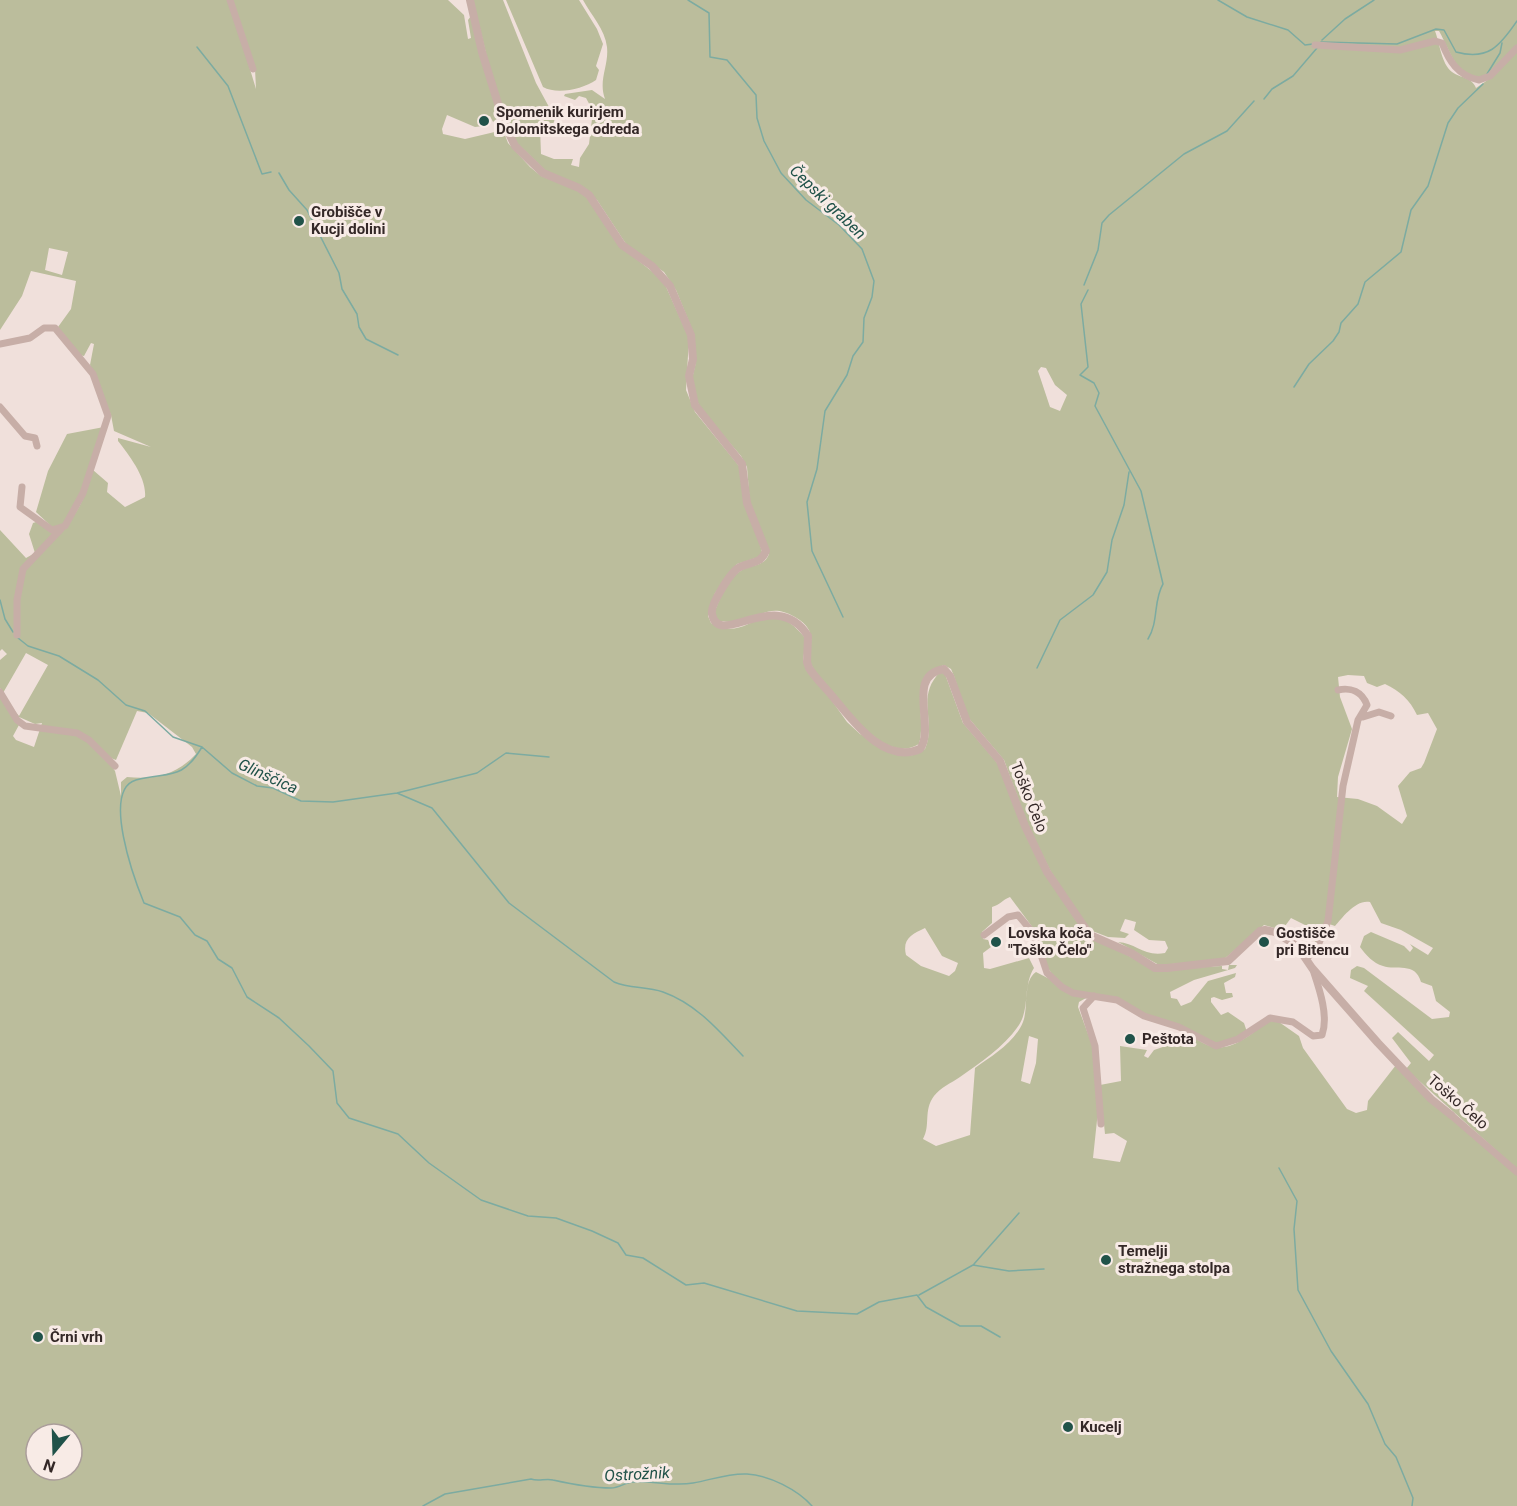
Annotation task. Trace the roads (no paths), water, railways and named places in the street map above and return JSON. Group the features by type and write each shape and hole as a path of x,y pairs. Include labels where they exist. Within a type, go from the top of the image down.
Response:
{"street":[{"path":"230,0 253,69"},
{"name":"Toško Čelo","path":"470,0 488,72 504,123 515,146 543,173 579,188 589,195 622,245 652,266 670,286 691,335 690,390 700,414 742,464 747,503 766,551 758,562 739,567 732,574 712,607 715,621 724,626 734,626 770,614 794,620 808,636 807,662 809,668 848,717 878,742 904,753 920,749 924,744 926,728 922,699 926,681 932,674 944,669 950,676 967,722 1000,761 1025,826 1047,872 1090,935 1160,968 1223,963 1265,930 1289,940 1416,1084 1517,1172"},
{"path":"1315,45 1400,50 1435,41 1442,43 1456,69 1479,80 1490,76 1517,48"},
{"path":"0,344 30,338 44,328 55,328 93,374 106,408 107,424 87,484 71,518 23,569 17,600 17,635"},
{"path":"0,407 25,436 35,438 37,446"},
{"path":"22,487 20,507 52,530 62,529"},
{"path":"1307,958 1317,948 1328,921 1343,786 1358,720 1367,708 1364,699 1353,690 1338,690"},
{"path":"0,692 17,720 25,726 77,733 89,740 115,766"},
{"path":"1358,720 1372,713 1390,716"},
{"path":"984,935 1008,917 1018,915 1034,934 1044,967 1053,980 1068,991 1116,1000 1144,1016 1179,1027 1216,1046 1239,1039 1270,1018 1293,1022 1313,1036 1319,1037 1324,1032 1323,1013 1320,990 1312,968"},
{"path":"1094,996 1083,1008 1095,1046 1101,1125"}],"waterway":[{"name":"Čepski graben","path":"688,0 709,13 710,57 727,60 756,95 757,118 764,141 781,173 806,200 839,225 862,249 874,281 872,297 864,318 863,342 853,356 847,375 825,411 817,469 807,502 812,551 843,617"},
{"name":"Ostrožnik","path":"1218,0 1247,17 1288,30 1305,45 1313,44"},
{"name":"Ostrožnik","path":"1322,40 1345,19 1374,0"},
{"path":"1321,42 1397,44 1436,29 1444,30 1456,52 1477,54 1485,53 1499,44 1517,21"},
{"path":"1487,74 1500,53 1502,43"},
{"path":"197,47 228,86 262,174 271,172"},
{"path":"1264,99 1272,89 1293,76 1317,48"},
{"path":"1294,387 1309,364 1333,341 1339,332 1341,323 1358,304 1365,282 1401,252 1411,210 1428,186 1448,123 1458,108 1483,84"},
{"path":"1084,285 1098,250 1102,223 1109,215 1184,154 1227,131 1254,101"},
{"path":"279,173 289,190 307,210 339,273 342,289 357,314 359,327 366,339 398,355"},
{"path":"1088,290 1081,304 1088,367 1080,375 1094,383 1099,393 1095,406 1141,491 1163,584 1158,597 1154,625 1148,639"},
{"path":"1037,668 1060,620 1093,595 1107,572 1112,540 1124,505 1129,472"},
{"name":"Glinščica","path":"0,600 5,619 13,632"},
{"name":"Glinščica","path":"18,638 28,646 59,656 98,680 126,705 145,711 173,737 202,747 232,773 257,786 273,788 301,801 333,802 397,793 477,773 506,753 549,757"},
{"path":"202,747 181,770 136,780 126,787 121,800 121,818 128,857 144,903 180,917 195,935 207,941 218,959 232,968 247,997 279,1018 333,1071 337,1103 349,1118 398,1134 429,1163 481,1200 528,1216 556,1218 592,1231 618,1243 626,1255 643,1258 686,1285 704,1283 797,1311 857,1314 879,1302 917,1295 926,1307 960,1326 981,1326 1000,1337"},
{"path":"397,793 432,808 509,903 614,982 663,992 687,1004 717,1028 743,1056"},
{"path":"1279,1168 1297,1201 1294,1229 1298,1290 1331,1351 1368,1404 1385,1444 1396,1457 1413,1498 1412,1506"},
{"path":"974,1264 1019,1213"},
{"path":"919,1295 973,1265 1009,1271 1044,1269"},
{"name":"Ostrožnik","path":"423,1506 445,1494 531,1479 611,1488 633,1482 685,1484 740,1474 774,1480 799,1494 812,1506"}],"place":[{"name":"Spomenik kurirjem Dolomitskega odreda","path":"484,121"},
{"name":"Grobišče v Kucji dolini","path":"299,221"},
{"name":"Lovska koča \"Toško Čelo\"","path":"996,942"},
{"name":"Gostišče pri Bitencu","path":"1264,942"},
{"name":"Peštota","path":"1130,1039"},
{"name":"Temelji stražnega stolpa","path":"1106,1260"},
{"name":"Črni vrh","path":"38,1337"},
{"name":"Kucelj","path":"1068,1427"}]}
